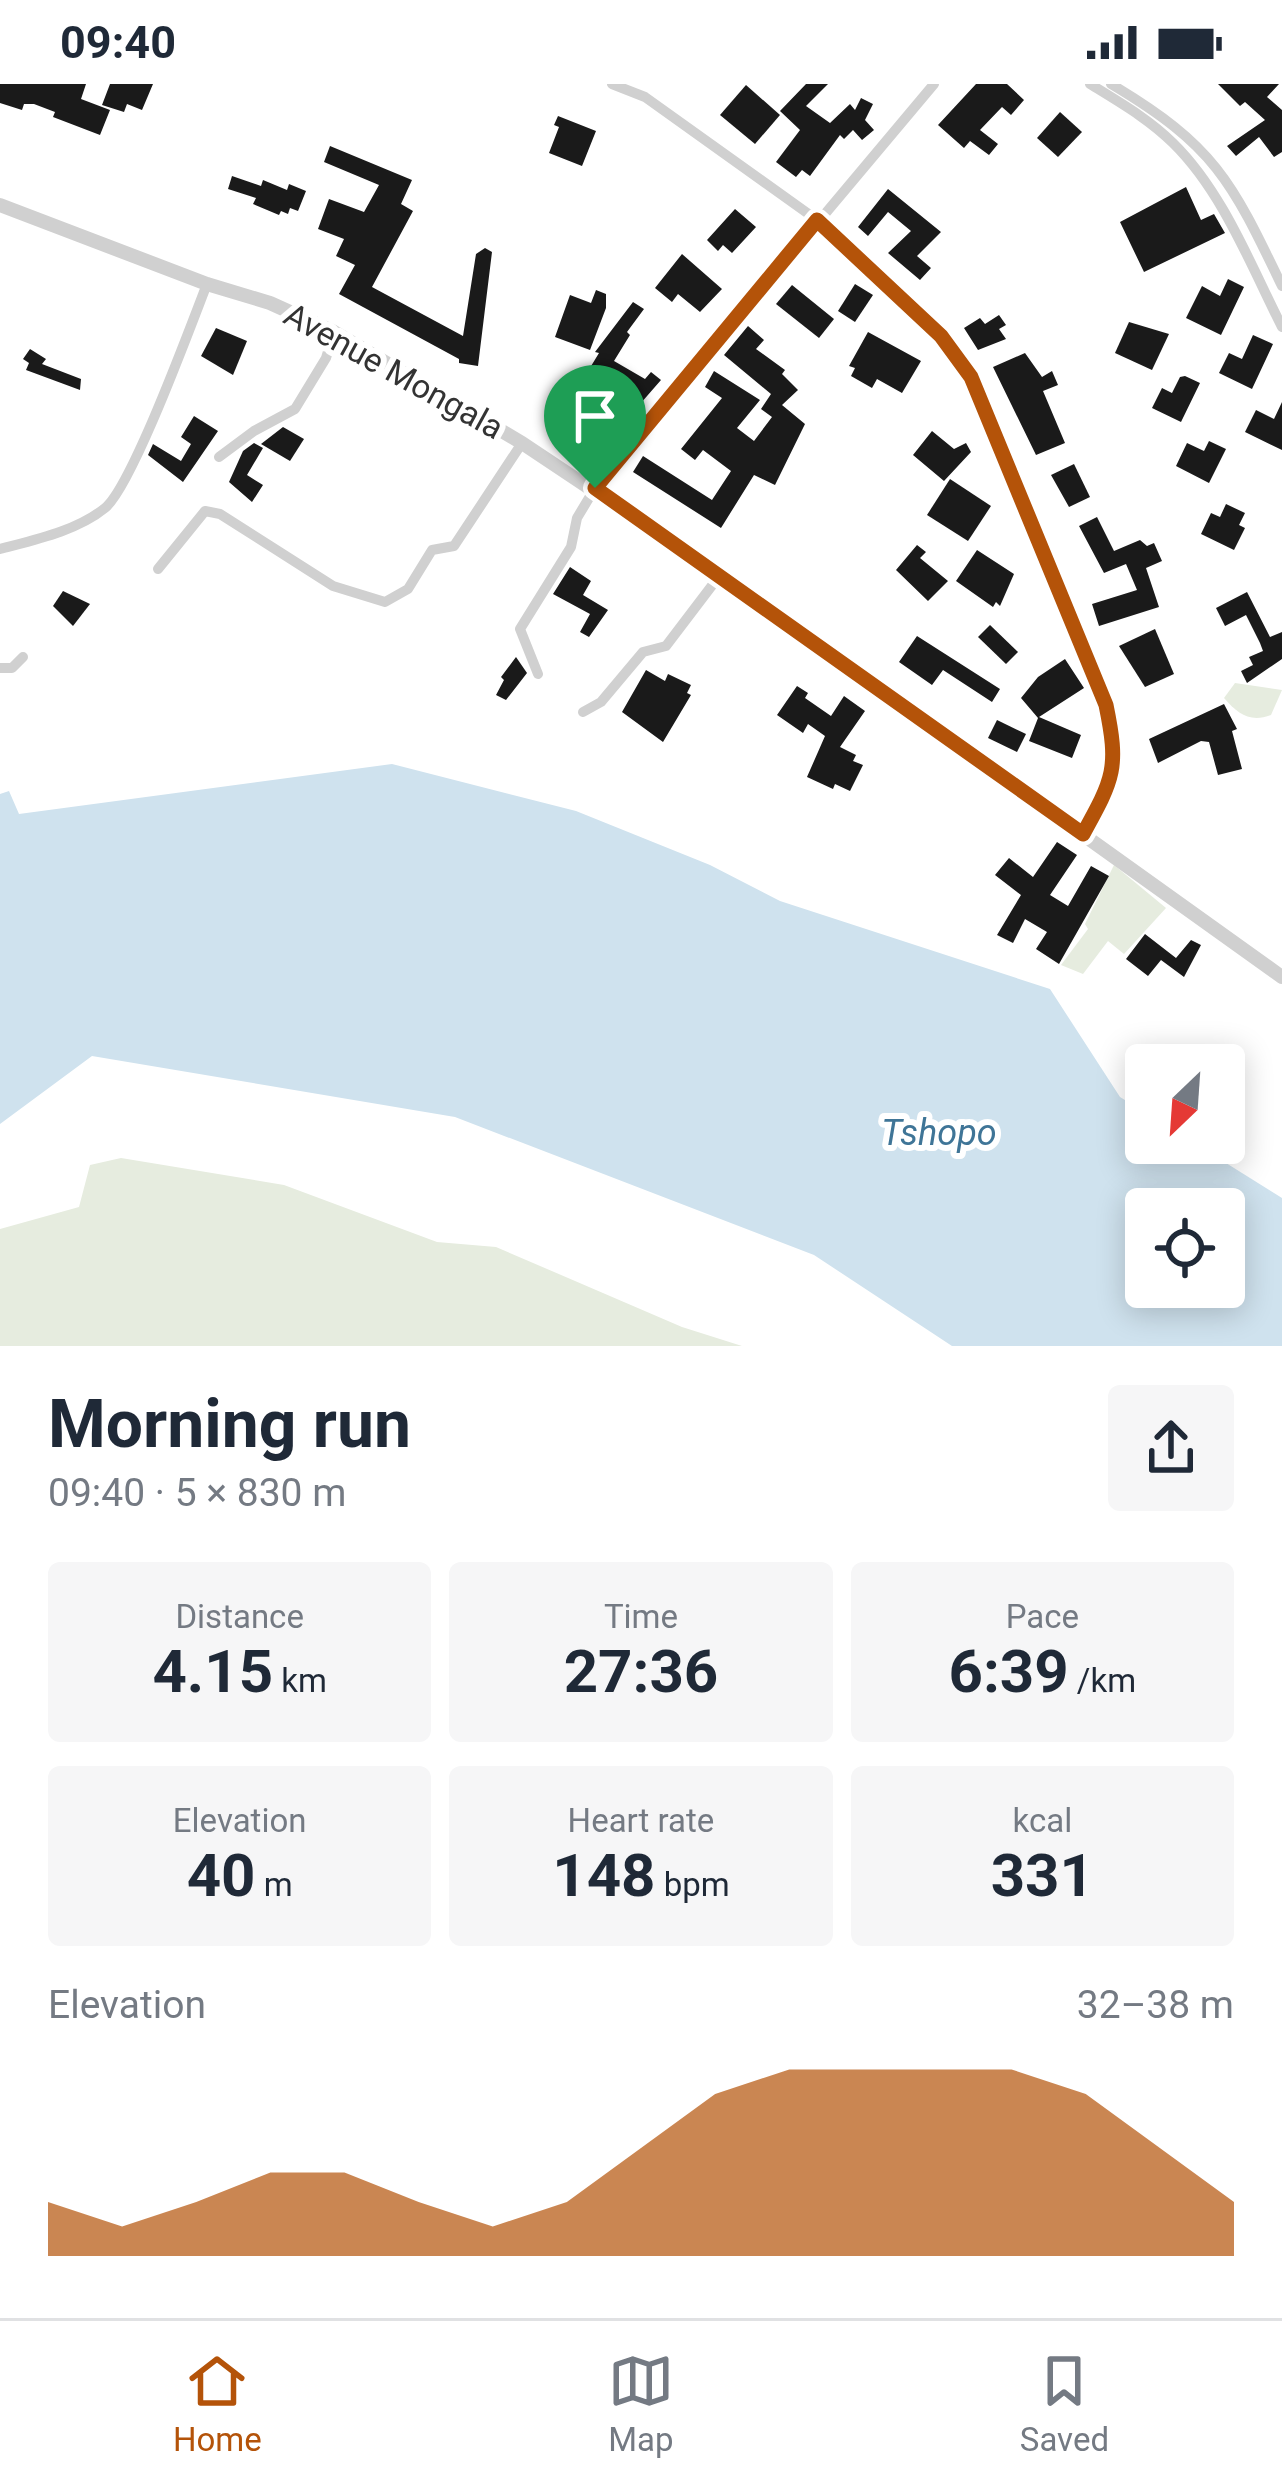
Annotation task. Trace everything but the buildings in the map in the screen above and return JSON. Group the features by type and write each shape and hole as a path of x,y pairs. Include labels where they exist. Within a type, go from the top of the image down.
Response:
{"street":[{"path":"612,84 642,90 817,220 941,336 971,377 1106,705 1116,753 1104,795 1083,834"},
{"path":"538,674 520,629 572,547 577,518 595,488 934,84"},
{"path":"1090,84 1190,136 1213,160 1243,204 1282,286"},
{"path":"1111,84 1149,114 1176,145 1224,214 1282,327"},
{"path":"1224,214 1243,204"},
{"name":"Avenue Mongala","path":"0,205 207,284 270,303 334,332 522,442 720,575 1282,977"},
{"path":"0,549 55,532 94,515 112,501 160,404 207,284"},
{"path":"219,457 296,409 326,358 334,332"},
{"path":"158,569 206,511 220,514 333,586 385,602 408,589 432,550 454,546 522,442"},
{"path":"583,712 601,702 643,652 666,646 720,575"},
{"path":"0,668 12,668 23,657"}],"shaded area":[{"path":"1235,683 1282,690 1271,715 1251,717 1234,709 1224,698"},
{"path":"1114,865 1166,908 1124,954 1108,941 1083,974 1061,965 1088,929 1085,924"},
{"path":"121,1158 284,1185 437,1242 496,1247 682,1327 742,1346 0,1346 0,1229 79,1207 90,1165"}],"water":[{"name":"Tshopo","path":"392,764 576,811 710,865 780,901 1050,989 1125,1100 1125,1164 1228,1164 1282,1198 1282,1346 952,1346 814,1255 455,1117 92,1056 0,1124 0,794 9,791 19,814"}],"route":[{"path":"817,220 941,336 962,358 971,377 1106,705 1116,753 1104,795 1083,834 720,575 595,488 817,220"}]}
